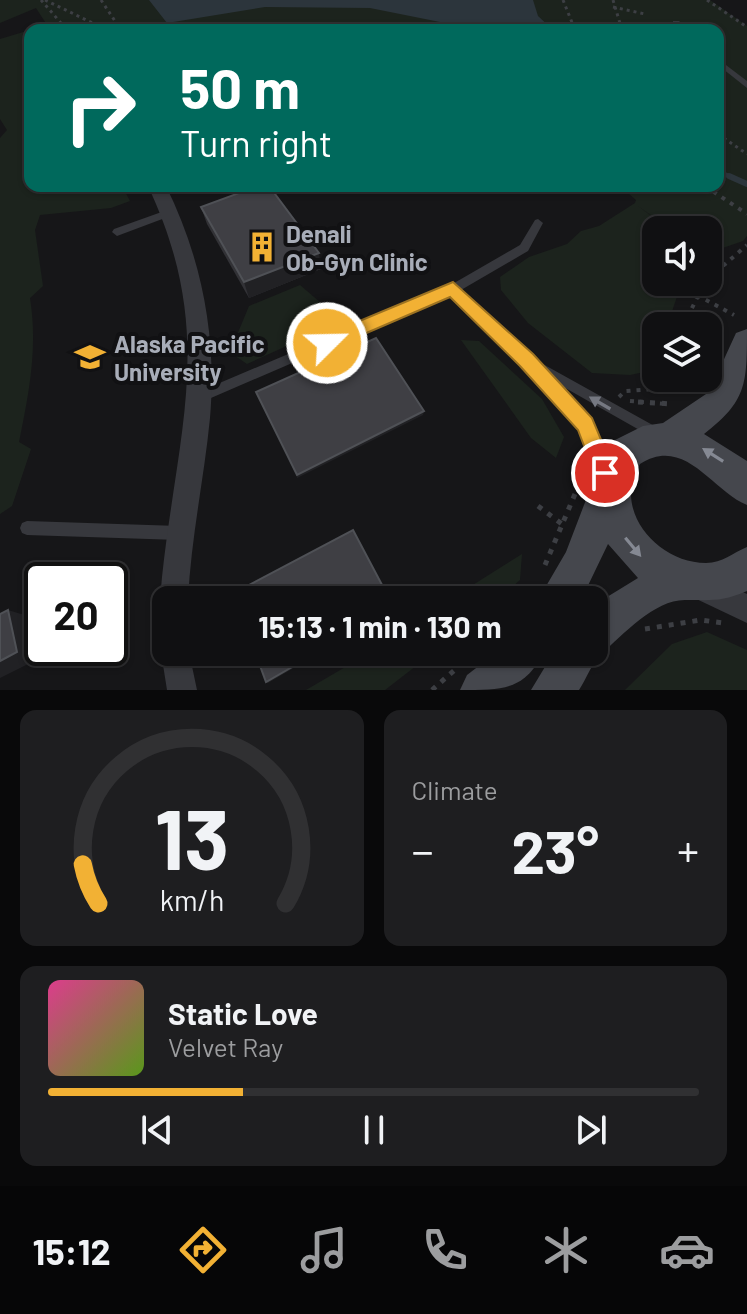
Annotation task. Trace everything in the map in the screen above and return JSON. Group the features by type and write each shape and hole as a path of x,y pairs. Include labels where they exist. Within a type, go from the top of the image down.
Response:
{"main road":[{"path":"669,439 721,403 740,329"},
{"path":"552,586 580,566 610,490 615,469 628,452 647,442 669,439 693,444 715,455 735,471 747,487"},
{"path":"610,490 613,514 625,539 645,560 670,576 690,582"},
{"path":"608,617 645,593 690,582 721,582 747,567"},
{"path":"482,690 514,666"},
{"path":"553,690 570,666"}],"street":[{"path":"160,192 170,213 197,314 200,397 179,533 175,586"},
{"path":"690,582 741,618"},
{"path":"178,666 182,690"}],"lane":[{"path":"724,66 747,85"},
{"path":"117,232 170,213"},
{"path":"200,397 453,289 524,248 538,223"},
{"path":"453,289 527,360 585,424 610,490"},
{"path":"527,360 669,439"},
{"path":"27,528 179,533"}],"path":[{"path":"43,0 62,24"},
{"path":"43,0 94,24"},
{"path":"101,0 117,24"},
{"path":"563,0 573,24"},
{"path":"613,0 620,24"},
{"path":"707,0 747,27"},
{"path":"613,7 645,14"},
{"path":"724,138 747,154"},
{"path":"714,192 747,214"},
{"path":"722,267 747,245"},
{"path":"697,296 740,329"},
{"path":"618,398 625,391 642,390"},
{"path":"611,395 653,405 679,404"},
{"path":"549,586 562,524 580,477 579,447"},
{"path":"538,506 562,524"},
{"path":"639,630 701,620 741,618"},
{"path":"432,690 459,666"}],"shaded area":[{"path":"0,0 710,0 747,26 747,236 743,241 722,248 722,216 652,216 638,206 651,216 642,216 642,296 677,296 672,312 642,312 642,372 592,373 528,323 501,290 500,277 529,257 567,244 581,231 599,226 635,203 636,200 627,192 724,192 724,24 46,24 36,8 0,23"},
{"path":"149,0 533,0 538,16 547,24 445,23 370,8 265,7 167,23"},
{"path":"24,32 24,192 125,192 130,201 111,208 40,215 35,230 43,286 30,298 33,353 19,442 31,449 12,506 0,514 0,138 7,130 0,119 0,39"},
{"path":"300,285 342,321 247,364 225,349 237,335 249,306"},
{"path":"461,340 479,341 542,399 564,437 556,458 531,438"},
{"path":"522,554 520,580 513,586 471,586"},
{"path":"707,632 747,650 747,690 625,690 672,644"},
{"path":"347,666 416,666 385,690 306,690"}],"building":[{"name":"Denali Ob-Gyn Clinic","path":"242,192 273,192 319,253 244,282 201,207"},
{"path":"376,338 424,411 297,475 256,392"},
{"path":"353,530 383,586 247,586"},
{"path":"8,610 17,652 0,661 0,614"},
{"path":"260,666 294,666 266,682"}],"waterway":[{"path":"724,174 734,178"},
{"path":"729,176 747,184"}],"place":[{"name":"Denali Ob-Gyn Clinic","path":"262,247"},
{"name":"Alaska Pacific University","path":"90,357"}],"route":[{"path":"327,343 453,289 527,360 585,424 605,473"}]}
